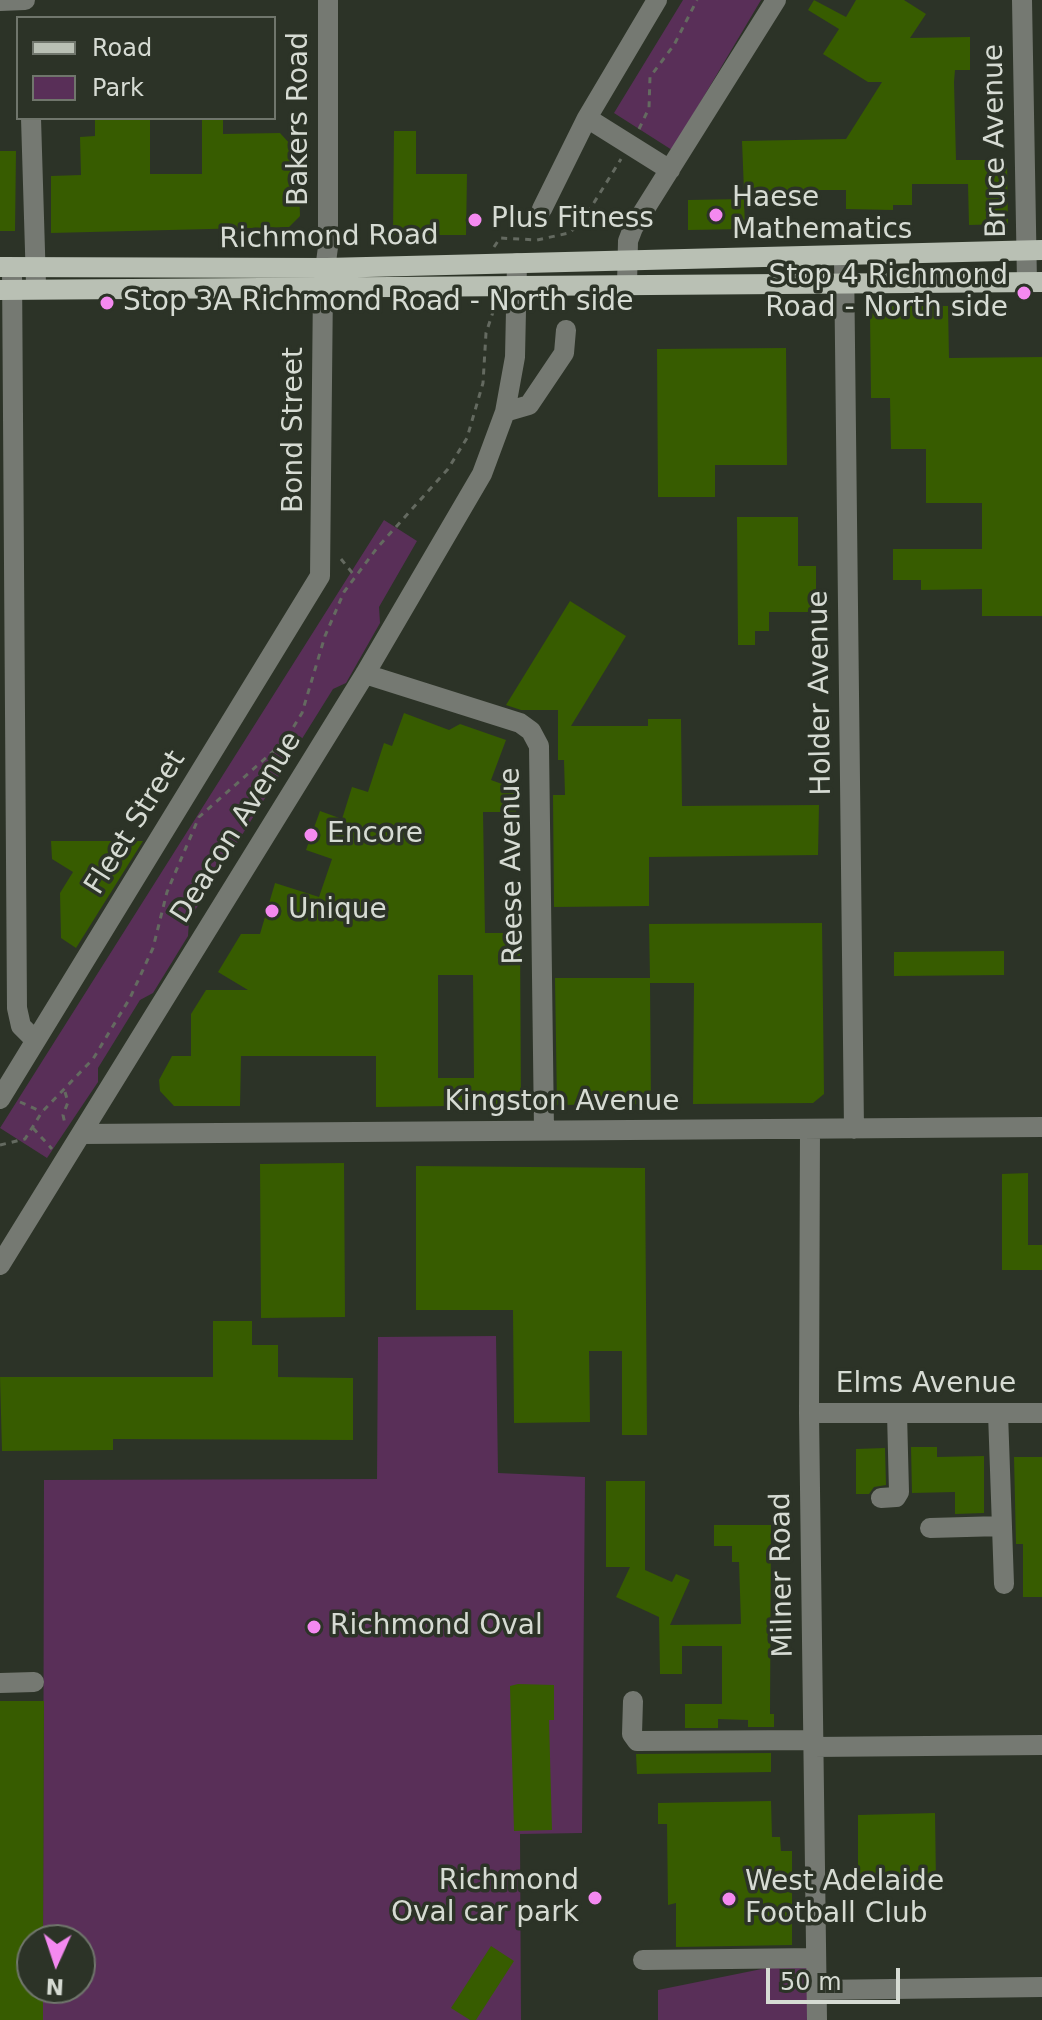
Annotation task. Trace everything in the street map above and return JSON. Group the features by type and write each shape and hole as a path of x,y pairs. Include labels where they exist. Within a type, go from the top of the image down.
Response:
{"main road":[{"name":"Richmond Road","path":"6,267 36,278 325,276 517,263 1034,250"},
{"name":"Richmond Road","path":"325,276 516,287 1034,282"},
{"name":"Richmond Road","path":"6,290 36,278"}],"street":[{"path":"0,1 26,0"},
{"name":"Bakers Road","path":"325,276 328,0"},
{"path":"542,209 587,118 657,0"},
{"path":"627,285 628,241 633,228 776,0"},
{"name":"Bruce Avenue","path":"1022,0 1034,282"},
{"path":"587,118 670,170"},
{"path":"31,120 36,278"},
{"name":"Holder Avenue","path":"844,257 854,1129"},
{"name":"Deacon Avenue","path":"0,1265 365,674 482,474 505,412 515,357 517,263"},
{"path":"6,267 8,888 17,1011 25,1033 35,1040"},
{"name":"Bond Street","path":"320,576 325,276"},
{"path":"505,412 529,405 564,353 566,330"},
{"name":"Fleet Street","path":"2,1096 320,576"},
{"name":"Reese Avenue","path":"365,674 520,723 531,731 539,746 544,1130"},
{"name":"Kingston Avenue","path":"82,1134 1042,1127"},
{"name":"Milner Road","path":"810,1129 809,1413 817,2020"},
{"name":"Elms Avenue","path":"809,1413 1042,1413"},
{"path":"881,1498 896,1497 899,1492 897,1413"},
{"path":"998,1413 1004,1584"},
{"path":"930,1528 1002,1526"},
{"path":"0,1683 34,1682"},
{"path":"633,1701 632,1734 637,1741 1042,1745"},
{"path":"643,1960 816,1958"},
{"path":"817,1990 1042,1987"}],"path":[{"path":"634,137 649,108 650,77 674,45 697,0"},
{"path":"494,253 500,238 537,240 569,233 582,222 624,154"},
{"path":"0,1145 19,1143 42,1112 93,1059 130,998 155,940 167,892 199,817 285,741 302,713 333,614 355,576 448,469 467,438 483,383 486,333 494,301"},
{"path":"341,559 355,576"},
{"path":"2,1096 42,1112"},
{"path":"33,1128 43,1142 64,1158"}],"green space":[{"path":"683,0 761,0 672,150 614,113"},
{"path":"384,520 417,541 379,607 380,623 346,683 333,689 189,920 188,936 153,993 140,1000 98,1068 98,1082 47,1158 0,1128"},
{"name":"Richmond Oval","path":"496,1336 498,1473 585,1477 582,1833 520,1834 521,2020 43,2020 43,2004 96,2004 96,1924 43,1924 44,1480 377,1479 378,1337"},
{"path":"816,1958 817,2020 658,2020 658,1990"}],"building":[{"path":"814,0 846,17 856,0 904,0 926,14 910,38 970,37 970,70 955,70 956,160 1007,160 1008,224 969,225 968,184 912,184 912,205 893,205 893,210 846,209 846,190 817,190 817,200 773,201 773,191 744,191 742,141 846,139 882,82 868,82 823,54 839,29 808,10"},
{"path":"95,120 150,120 150,174 202,174 202,120 223,120 223,134 280,133 291,145 291,179 299,187 300,216 289,227 51,233 51,176 81,175 80,137 95,136"},
{"path":"394,131 416,131 416,174 467,174 466,235 393,235"},
{"path":"0,151 16,151 15,231 0,231"},
{"name":"Haese Mathematics","path":"744,199 745,229 688,230 688,200"},
{"path":"878,306 948,306 949,358 1042,357 1042,616 982,616 982,589 921,590 921,580 893,580 893,549 982,549 982,503 926,503 926,449 891,449 890,398 871,398 870,313 878,313"},
{"path":"786,348 787,465 715,465 715,497 658,497 657,349"},
{"path":"737,517 798,517 798,566 816,566 816,612 769,612 769,631 755,631 755,645 738,645"},
{"path":"570,601 626,636 571,726 648,726 648,719 681,719 682,806 819,805 818,855 649,857 649,906 554,907 553,795 565,795 564,760 558,760 558,710 521,710 506,705"},
{"path":"404,713 449,730 460,724 506,740 491,780 516,789 516,812 483,812 485,933 520,933 521,1105 376,1107 376,1056 241,1056 240,1106 174,1106 160,1091 159,1080 172,1056 191,1056 191,1014 206,990 248,990 218,972 241,934 260,934 275,883 319,897 332,859 306,850 320,811 342,819 352,787 368,792 384,743 392,746","holes":["438,975 473,975 474,1078 438,1078"]},
{"path":"51,841 143,841 76,948 61,938 60,893 73,872 52,859"},
{"path":"822,923 824,1094 813,1103 693,1104 694,983 650,983 651,1104 557,1105 555,978 650,978 649,924"},
{"path":"1004,951 1004,975 894,976 894,952"},
{"path":"344,1163 345,1317 261,1318 260,1164"},
{"path":"416,1166 645,1168 647,1435 622,1435 622,1351 589,1351 590,1422 514,1423 513,1310 416,1310"},
{"path":"1028,1173 1028,1245 1042,1245 1042,1270 1002,1270 1002,1174"},
{"path":"213,1321 252,1321 252,1345 278,1345 278,1377 353,1378 353,1440 113,1439 113,1450 2,1451 0,1377 213,1377"},
{"path":"911,1447 937,1447 937,1457 984,1456 984,1513 955,1514 955,1492 912,1493"},
{"path":"885,1448 886,1485 874,1487 869,1494 856,1494 856,1449"},
{"path":"1014,1457 1042,1457 1042,1597 1023,1597 1023,1544 1016,1544"},
{"path":"606,1481 645,1481 645,1570 672,1582 676,1574 690,1580 670,1625 741,1624 739,1562 732,1562 732,1546 714,1546 714,1525 771,1525 770,1714 774,1714 774,1727 748,1727 748,1720 718,1719 718,1728 685,1728 685,1704 722,1704 722,1646 682,1646 682,1674 660,1674 659,1617 616,1597 630,1567 606,1567"},
{"path":"554,1685 554,1720 549,1720 552,1830 514,1831 510,1686"},
{"path":"0,1701 44,1701 43,1924 16,1924 16,2004 43,2004 43,2020 0,2020"},
{"path":"771,1753 771,1772 637,1774 636,1754"},
{"name":"West Adelaide Football Club","path":"771,1801 772,1837 780,1837 781,1851 792,1851 792,1945 676,1947 676,1903 668,1905 667,1824 658,1824 658,1803"},
{"path":"935,1813 936,1882 858,1883 858,1815"},
{"path":"491,1946 514,1961 476,2020 470,2020 451,2008"}],"place":[{"name":"Haese Mathematics","path":"716,215"},
{"name":"Plus Fitness","path":"475,220"},
{"name":"Stop 4 Richmond Road - North side","path":"1024,293"},
{"name":"Stop 3A Richmond Road - North side","path":"107,303"},
{"name":"Encore","path":"311,835"},
{"name":"Unique","path":"272,911"},
{"name":"Richmond Oval","path":"314,1627"},
{"name":"Richmond Oval car park","path":"595,1898"},
{"name":"West Adelaide Football Club","path":"729,1899"}]}
